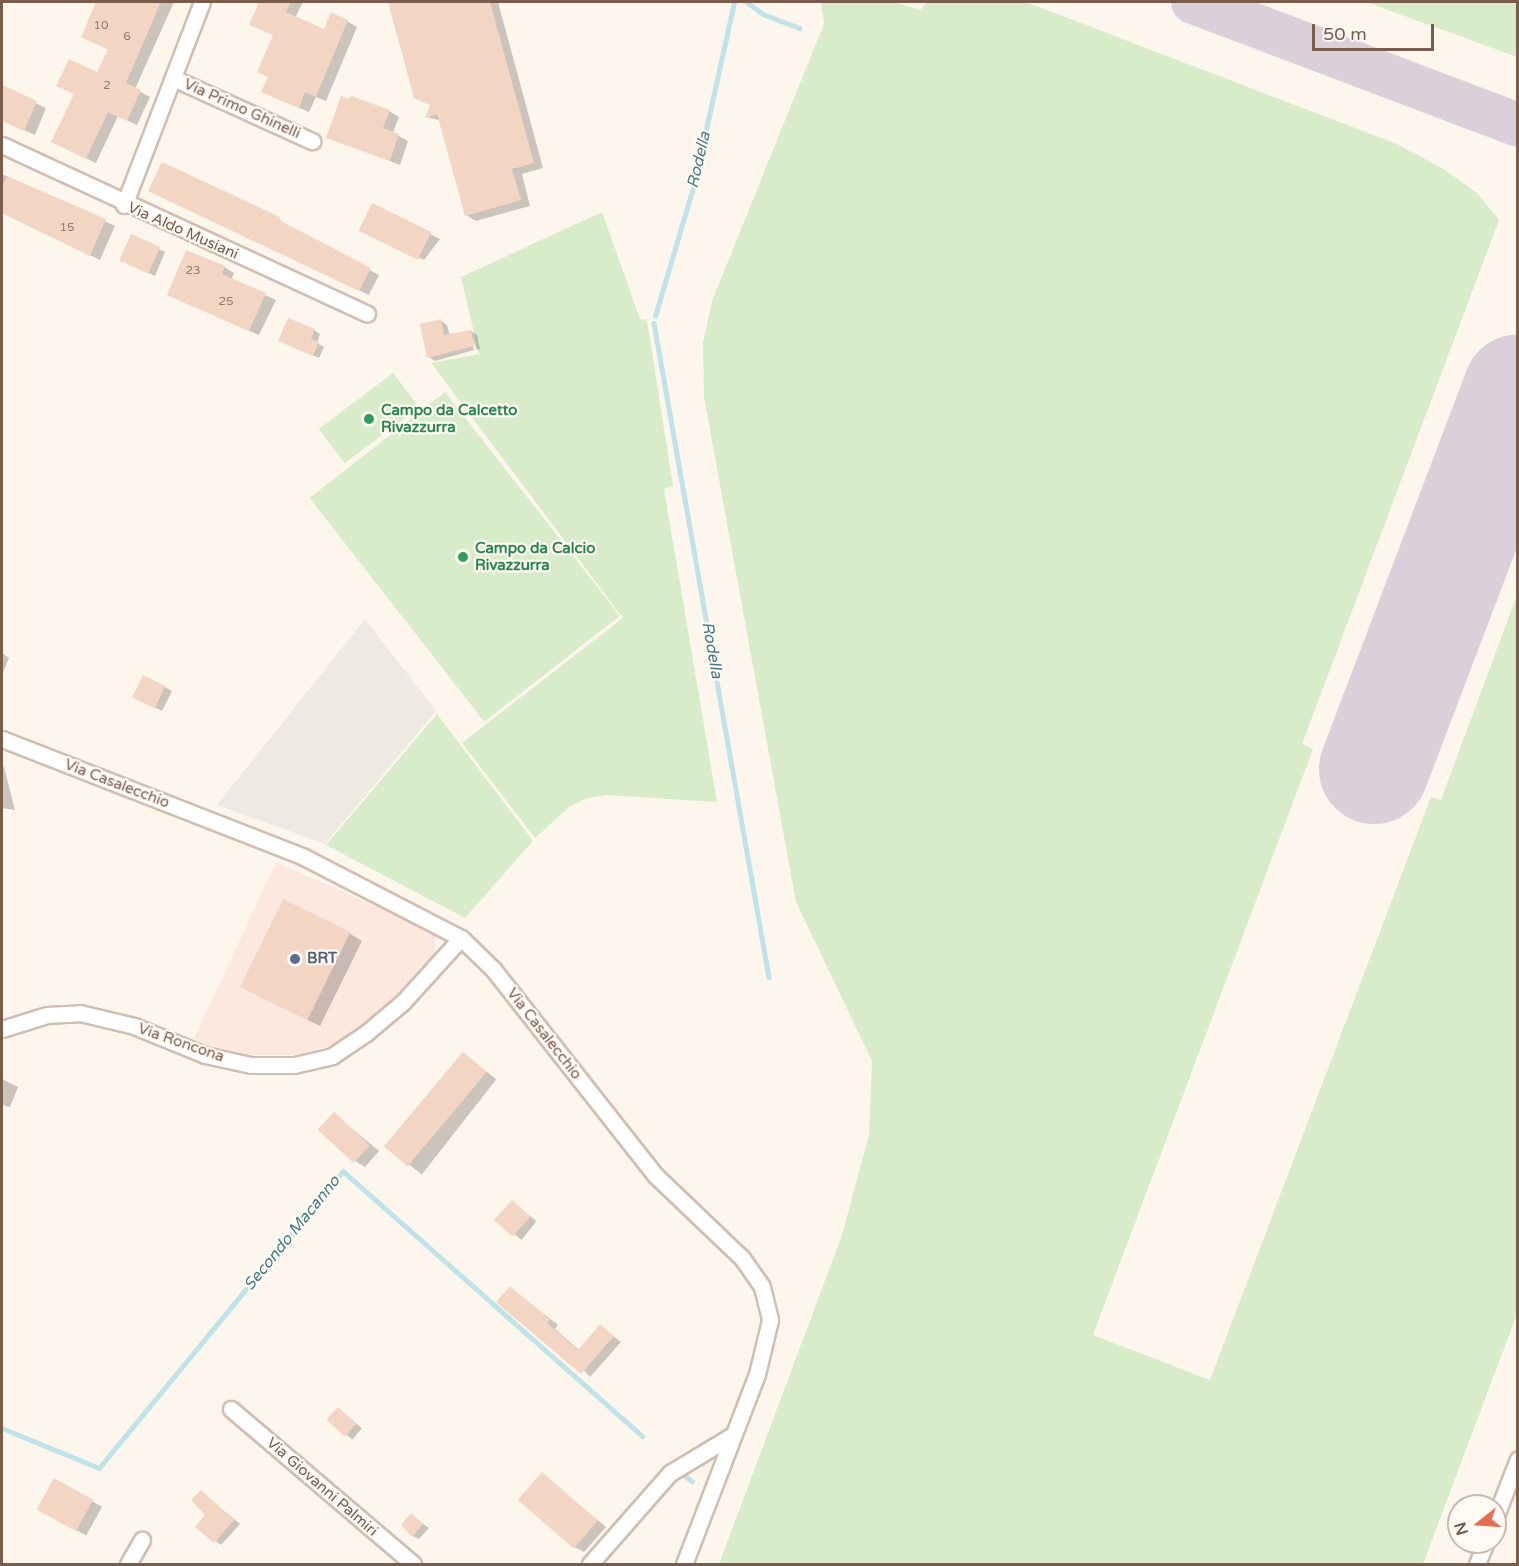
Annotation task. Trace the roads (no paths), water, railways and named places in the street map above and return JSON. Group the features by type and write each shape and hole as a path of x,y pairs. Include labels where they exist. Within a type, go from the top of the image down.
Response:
{"street":[{"name":"Via Primo Ghinelli","path":"124,205 202,2"},
{"name":"Via Primo Ghinelli","path":"173,78 312,141"},
{"name":"Via Aldo Musiani","path":"2,145 124,205 367,314"},
{"name":"Via Casalecchio","path":"2,739 302,856 461,938 493,969 655,1175 742,1258 762,1287 770,1320 757,1374 684,1564"},
{"name":"Via Roncona","path":"2,1029 47,1015 80,1013 134,1026 205,1055 251,1065 294,1065 332,1056 365,1034 403,1002 461,938"},
{"name":"Via Giovanni Palmiri","path":"231,1409 412,1564"},
{"path":"590,1564 670,1473 733,1436"},
{"path":"1504,1494 1518,1459"},
{"path":"128,1564 142,1540"}],"waterway":[{"name":"Rodella","path":"655,316 694,184 734,2"},
{"name":"Rodella","path":"747,2 763,14 799,28"},
{"name":"Rodella","path":"654,323 769,977"},
{"name":"Secondo Macanno","path":"2,1428 99,1468 343,1171 643,1436"},
{"name":"Secondo Macanno","path":"682,1473 692,1481"}],"place":[{"name":"Campo da Calcetto Rivazzurra","path":"369,419"},
{"name":"Campo da Calcio Rivazzurra","path":"463,557"},
{"name":"BRT","path":"295,959"}]}
